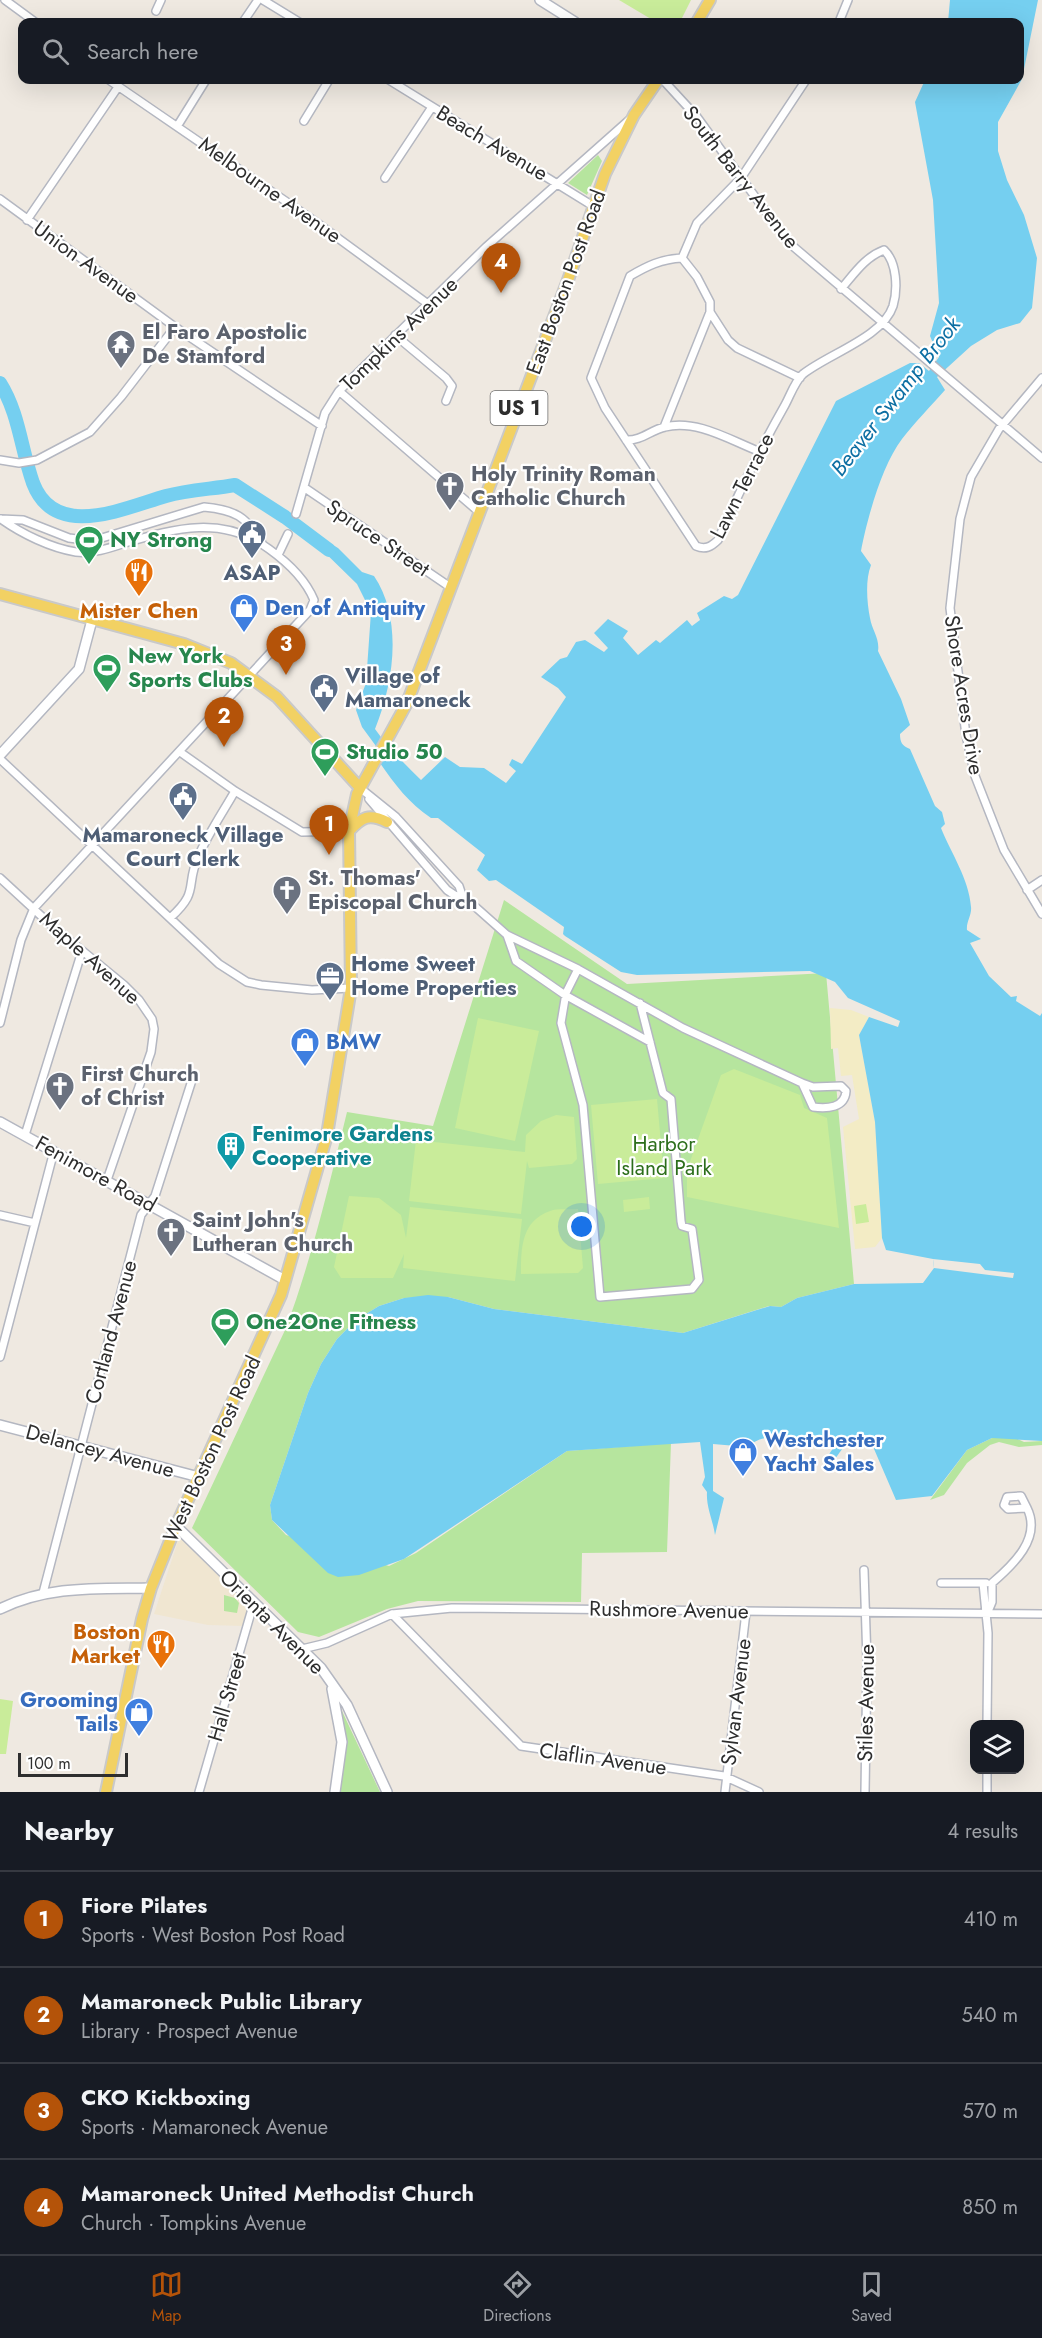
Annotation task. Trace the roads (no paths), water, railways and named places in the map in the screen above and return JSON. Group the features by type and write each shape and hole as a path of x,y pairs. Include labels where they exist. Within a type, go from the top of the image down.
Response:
{"main road":[{"path":"699,18 710,0"},
{"name":"East Boston Post Road","path":"360,788 407,703 605,174 634,115 655,84"},
{"path":"0,594 184,644 231,663 277,697 360,788"},
{"name":"West Boston Post Road","path":"106,1792 142,1619 151,1588 176,1527 270,1322 285,1280 327,1135 351,988 349,831 360,788"},
{"path":"349,831 361,819 372,816 387,822"}],"street":[{"path":"5,0 30,18"},
{"path":"156,11 161,0"},
{"path":"246,18 258,0"},
{"path":"263,0 292,18"},
{"path":"540,0 569,18"},
{"path":"841,18 849,0"},
{"name":"Melbourne Avenue","path":"114,84 178,125 428,304"},
{"path":"178,125 204,84"},
{"path":"304,121 327,84"},
{"name":"Beach Avenue","path":"396,84 593,206"},
{"name":"South Barry Avenue","path":"667,84 697,117 788,242 1042,458"},
{"path":"664,427 710,312 710,302 697,277 682,258 697,223 741,178 803,84"},
{"path":"27,219 118,87"},
{"path":"385,178 432,107"},
{"name":"Tompkins Avenue","path":"296,514 325,413 339,391 486,247 605,144 634,115"},
{"name":"Union Avenue","path":"0,200 175,327 322,426"},
{"path":"710,312 728,340 737,348 800,378 876,329 893,305 894,265 884,250 864,262 841,289"},
{"name":"Lawn Terrace","path":"682,258 668,258 630,276 591,378 595,389 626,440 696,546 702,548 713,545 718,540 758,451 800,378"},
{"path":"0,460 19,464 37,460 90,432 104,418 175,327"},
{"path":"395,335 446,378 452,386 446,401"},
{"name":"Shore Acres Drive","path":"1042,378 1003,424 971,477 960,519 950,608 964,724 975,777 1004,850 1042,914"},
{"path":"339,391 479,512"},
{"path":"626,440 636,441 664,427 683,424 700,428 758,451"},
{"name":"Spruce Street","path":"305,489 450,587"},
{"path":"1,519 23,520 69,538 92,541 204,507 219,508 241,516 249,522 262,543"},
{"path":"0,1023 21,940 34,908 93,847 310,610 314,600 300,577 278,555 262,543 218,526 200,526 141,538 96,551 76,552 46,542 1,519"},
{"path":"278,555 288,534"},
{"path":"92,620 79,669 0,757 219,964 247,982 312,990 351,988"},
{"path":"180,752 235,791 302,832 349,831"},
{"path":"360,788 447,890 456,896 462,895"},
{"path":"360,788 396,817 459,886 462,895 507,935 578,969 683,1028 802,1083 813,1087 841,1086 846,1091 845,1099 841,1104 824,1108 813,1107 802,1083"},
{"path":"170,918 189,898 194,867 199,854 235,791"},
{"name":"Maple Avenue","path":"0,878 139,1000 152,1019 154,1029 151,1052 107,1180"},
{"path":"1027,890 1042,880"},
{"path":"507,935 516,961 565,994 650,1042"},
{"path":"25,1135 82,951"},
{"path":"578,969 565,994 561,1023 583,1105 600,1297 692,1289 699,1280 692,1229 682,1226 681,1221 671,1099 663,1093 640,1004"},
{"name":"Cortland Avenue","path":"43,1593 141,1215 155,1196 193,1077"},
{"name":"Fenimore Road","path":"0,1122 285,1280"},
{"path":"0,1357 54,1151"},
{"path":"0,1215 35,1223"},
{"name":"Delancey Avenue","path":"0,1425 199,1477"},
{"path":"941,1583 992,1583 1021,1554 1029,1540 1031,1527 1027,1508"},
{"name":"Orienta Avenue","path":"176,1527 302,1649 330,1681 347,1705 387,1792"},
{"name":"Stiles Avenue","path":"864,1570 866,1614 865,1792"},
{"path":"983,1583 987,1614 987,1720"},
{"path":"987,1614 992,1602 992,1583"},
{"path":"0,1609 43,1593 59,1590 151,1588"},
{"name":"Hall Street","path":"199,1792 254,1602"},
{"name":"Rushmore Avenue","path":"302,1649 327,1643 392,1614 452,1608 1042,1614"},
{"name":"Sylvan Avenue","path":"725,1792 746,1612"},
{"name":"Claflin Avenue","path":"392,1614 520,1746 727,1778 759,1792"},
{"path":"330,1681 338,1710 342,1742 335,1792"},
{"path":"987,1774 987,1792"}],"water":[{"path":"950,0 1038,0 1024,69 1024,18 948,18"},
{"name":"Beaver Swamp Brook","path":"923,84 1019,84 998,122 998,151 1007,180 1024,215 1037,258 1032,308 1020,323 997,330 971,346 937,377 945,390 912,426 888,463 876,493 861,551 871,565 867,599 871,622 878,642 878,651 901,699 910,725 900,734 900,739 903,745 910,749 935,806 942,812 945,824 941,828 970,897 971,910 967,930 981,939 970,943 989,976 1011,997 1017,996 1016,1001 1040,1016 1042,1013 1042,1441 992,1438 967,1450 932,1496 896,1500 868,1435 852,1440 833,1462 827,1457 839,1440 822,1440 822,1443 773,1437 764,1438 748,1447 713,1444 713,1491 724,1498 715,1535 707,1492 702,1485 705,1477 700,1442 567,1451 404,1559 359,1575 338,1577 328,1573 272,1520 270,1505 308,1393 321,1364 337,1339 356,1320 379,1306 404,1298 428,1295 448,1297 494,1309 683,1333 770,1306 781,1307 797,1298 854,1284 923,1283 934,1268 933,1259 886,1250 882,1238 875,1122 859,1035 869,1017 898,1027 900,1021 848,998 835,982 810,971 637,975 621,972 565,936 564,927 496,880 489,881 477,870 485,855 438,818 431,818 409,800 380,763 384,757 362,727 356,710 366,683 371,612 357,584 315,543 316,535 338,548 362,572 374,576 389,611 392,631 391,671 382,711 375,729 421,780 445,757 460,767 484,768 506,783 516,771 509,765 512,759 522,764 566,697 558,688 541,677 560,659 567,657 576,642 585,640 604,652 608,648 594,633 608,619 628,631 623,638 638,655 656,640 660,643 687,620 692,626 700,620 697,613 724,596 732,599 738,595 836,401 910,363 919,363 929,371 939,357 930,336 939,303 933,200 915,102"}],"waterway":[{"path":"0,383 16,419 33,483 43,501 57,511 74,516 92,516 174,494 235,485 285,517 329,550"}],"place":[{"name":"Mamaroneck United Methodist Church","path":"501,293"},
{"name":"El Faro Apostolic De Stamford","path":"121,370"},
{"name":"Holy Trinity Roman Catholic Church","path":"450,512"},
{"name":"ASAP","path":"252,560"},
{"name":"NY Strong","path":"89,566"},
{"name":"Mister Chen","path":"139,598"},
{"name":"Den of Antiquity","path":"244,634"},
{"name":"CKO Kickboxing","path":"286,675"},
{"name":"New York Sports Clubs","path":"107,694"},
{"name":"Village of Mamaroneck","path":"324,714"},
{"name":"Mamaroneck Public Library","path":"224,747"},
{"name":"Studio 50","path":"325,778"},
{"name":"Mamaroneck Village Court Clerk","path":"183,822"},
{"name":"Fiore Pilates","path":"329,855"},
{"name":"St. Thomas' Episcopal Church","path":"287,916"},
{"name":"Home Sweet Home Properties","path":"330,1002"},
{"name":"BMW","path":"305,1068"},
{"name":"First Church of Christ","path":"60,1112"},
{"name":"Fenimore Gardens Cooperative","path":"231,1172"},
{"name":"Saint John's Lutheran Church","path":"171,1258"},
{"name":"One2One Fitness","path":"225,1348"},
{"name":"Westchester Yacht Sales","path":"743,1478"},
{"name":"Boston Market","path":"161,1670"},
{"name":"Grooming Tails","path":"139,1738"}],"park label":[{"name":"Harbor Island Park","path":"664,1156"}]}
